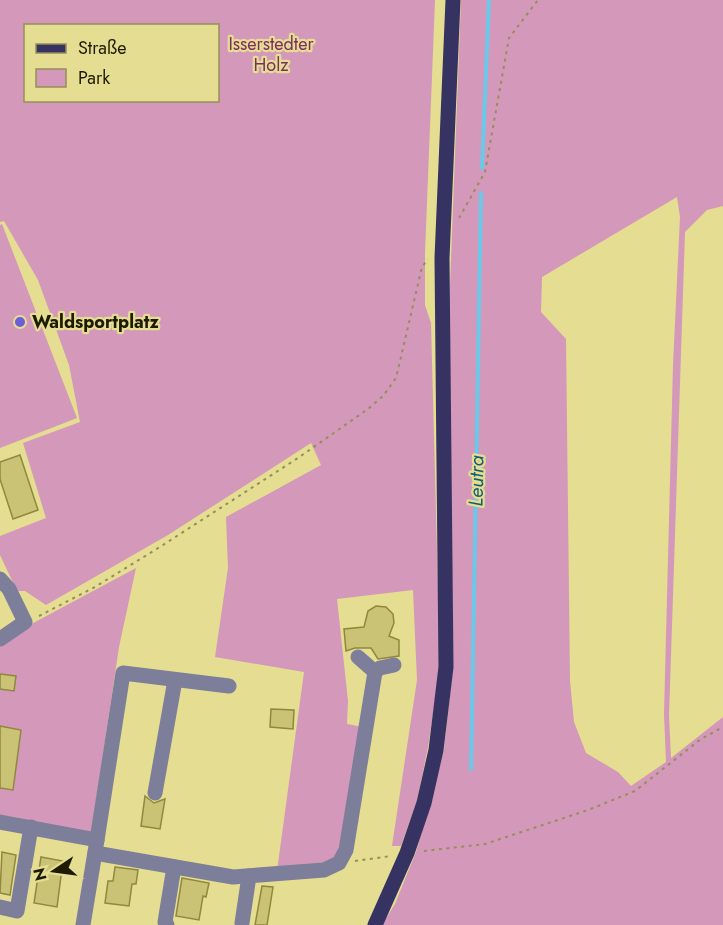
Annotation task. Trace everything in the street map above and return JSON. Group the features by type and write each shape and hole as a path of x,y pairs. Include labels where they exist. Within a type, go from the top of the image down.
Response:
{"main road":[{"path":"375,925 407,853 424,803 436,750 446,667 442,258 453,0"}],"street":[{"path":"0,570 4,584 23,616 0,639"},
{"path":"358,657 375,672"},
{"path":"0,823 32,827 174,867 233,877 324,870 339,862 346,850 375,672 380,668 394,665"},
{"path":"83,925 123,673 229,686"},
{"path":"155,794 175,680"},
{"path":"0,907 17,911 32,827"},
{"path":"167,925 165,922 174,867"},
{"path":"242,923 249,876"}],"path":[{"path":"458,219 485,172 508,38 538,0"},
{"path":"23,616 95,587 298,458 368,410 383,396 396,378 422,267 427,259 442,258"},
{"path":"339,862 485,844 588,810 635,790 701,738 723,727"}],"green space":[{"name":"Isserstedter Holz","path":"0,0 435,0 425,305 431,323 440,666 417,801 401,846 392,846 417,680 413,590 337,599 348,701 347,724 363,727 337,860 321,868 277,871 304,672 215,657 228,568 226,517 321,465 311,443 168,535 46,605 25,591 17,591 0,555 0,536 46,518 23,443 80,422 69,365 38,280 4,221 0,222"},
{"path":"461,0 723,0 723,206 707,210 685,232 669,716 671,758 723,717 723,925 382,925 395,904 416,852 430,803 444,749 453,668 449,312","holes":["677,197 680,217 673,365 664,714 666,762 631,786 618,772 586,753 574,722 570,681 566,339 541,312 542,277"]},
{"name":"Waldsportplatz","path":"2,224 77,418 0,448 0,225"},
{"path":"136,568 119,647 91,834 0,819 0,646 24,628"}],"building":[{"path":"20,455 38,510 13,519 0,479 0,462"},
{"path":"376,606 386,607 393,614 394,623 389,636 399,640 399,656 378,659 371,648 355,648 346,651 344,629 364,627 368,611"},
{"path":"0,674 16,676 14,691 0,689"},
{"path":"271,709 294,710 293,729 270,727"},
{"path":"0,726 21,730 13,790 0,788"},
{"path":"145,796 154,803 165,799 160,829 141,826"},
{"path":"2,852 16,855 10,895 0,893"},
{"path":"41,857 63,861 57,907 34,903"},
{"path":"115,867 138,870 136,884 132,884 129,906 105,903 108,881 113,881"},
{"path":"182,878 209,883 206,897 203,896 199,920 176,916"},
{"path":"262,886 273,887 267,925 255,925"}],"waterway":[{"name":"Leutra","path":"482,168 489,0"},
{"name":"Leutra","path":"471,769 481,193"}],"place":[{"name":"Waldsportplatz","path":"20,322"}]}
